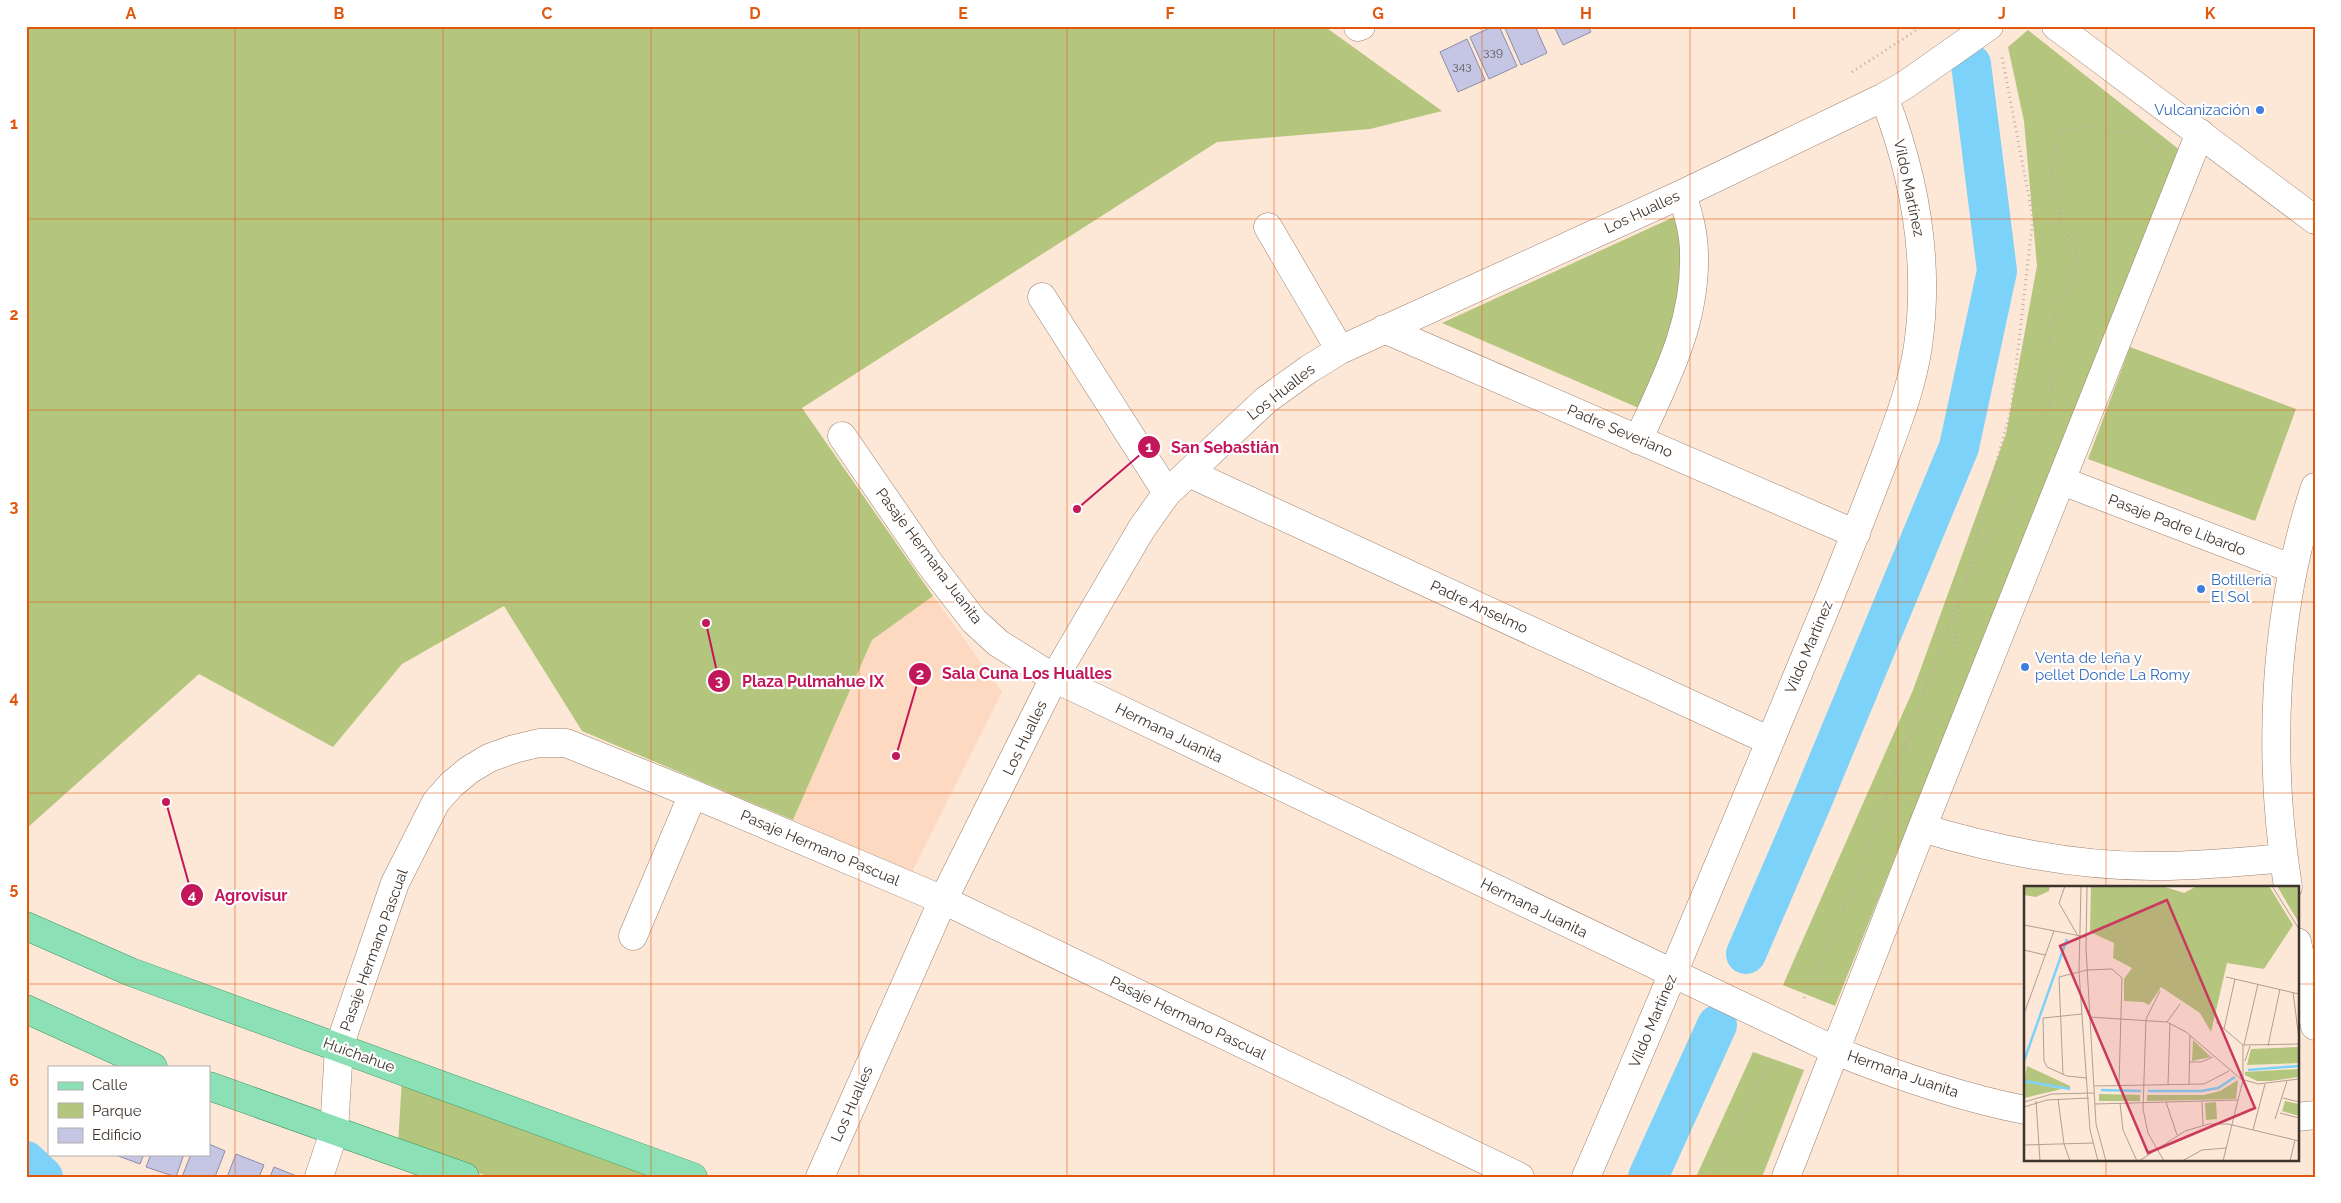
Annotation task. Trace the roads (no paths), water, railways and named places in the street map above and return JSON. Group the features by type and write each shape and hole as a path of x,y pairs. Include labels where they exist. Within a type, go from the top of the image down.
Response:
{"main road":[{"name":"Huichahue","path":"26,926 131,972 693,1177"},
{"path":"26,1009 150,1066"},
{"path":"210,1086 334,1132 466,1177"}],"street":[{"name":"Los Hualles","path":"820,1177 943,900 1054,678 1142,528 1167,493 1266,400 1309,369 1340,350 1682,194 1884,98 1989,26"},
{"path":"2056,26 2315,220"},
{"name":"Vildo Martínez","path":"1586,1177 1674,974 1856,534 1908,393 1918,346 1922,298 1921,250 1917,211 1898,134 1884,98"},
{"path":"1786,1177 1922,828 2200,133"},
{"path":"1638,440 1678,354 1685,328 1694,274 1694,252 1691,224 1682,194"},
{"path":"1268,227 1340,350"},
{"path":"1042,297 1167,493"},
{"name":"Padre Severiano","path":"1384,329 1856,534"},
{"name":"Pasaje Hermana Juanita","path":"842,436 930,564 974,621 998,643 1054,678"},
{"name":"Padre Anselmo","path":"1188,473 1770,741"},
{"name":"Pasaje Padre Libardo","path":"2062,481 2293,569"},
{"path":"2288,886 2276,759 2277,695 2283,632 2293,569 2315,487"},
{"name":"Hermana Juanita","path":"1054,678 1836,1051 1897,1075 1932,1086 2024,1110"},
{"name":"Pasaje Hermano Pascual","path":"319,1177 334,1132 339,1047 395,883 436,802 451,785 469,770 489,758 539,743 566,743 693,794 943,900 1520,1177"},
{"path":"633,936 693,794"},
{"path":"1922,828 1988,847 2038,857 2098,864 2158,866 2284,858"},
{"path":"2298,947 2315,1026"},
{"path":"2298,1117 2315,1115"}],"waterway":[{"path":"1746,954 1812,801 1959,447 1997,271 1971,64"},
{"path":"1648,1177 1717,1025"},
{"path":"26,1161 43,1177"}],"place":[{"name":"Vulcanización","path":"2260,110"},
{"name":"San Sebastián","path":"1077,509"},
{"name":"Botillería El Sol","path":"2201,589"},
{"name":"Plaza Pulmahue IX","path":"706,623"},
{"name":"Venta de leña y pellet Donde La Romy","path":"2025,667"},
{"name":"Sala Cuna Los Hualles","path":"896,756"},
{"name":"Agrovisur","path":"166,802"}]}
